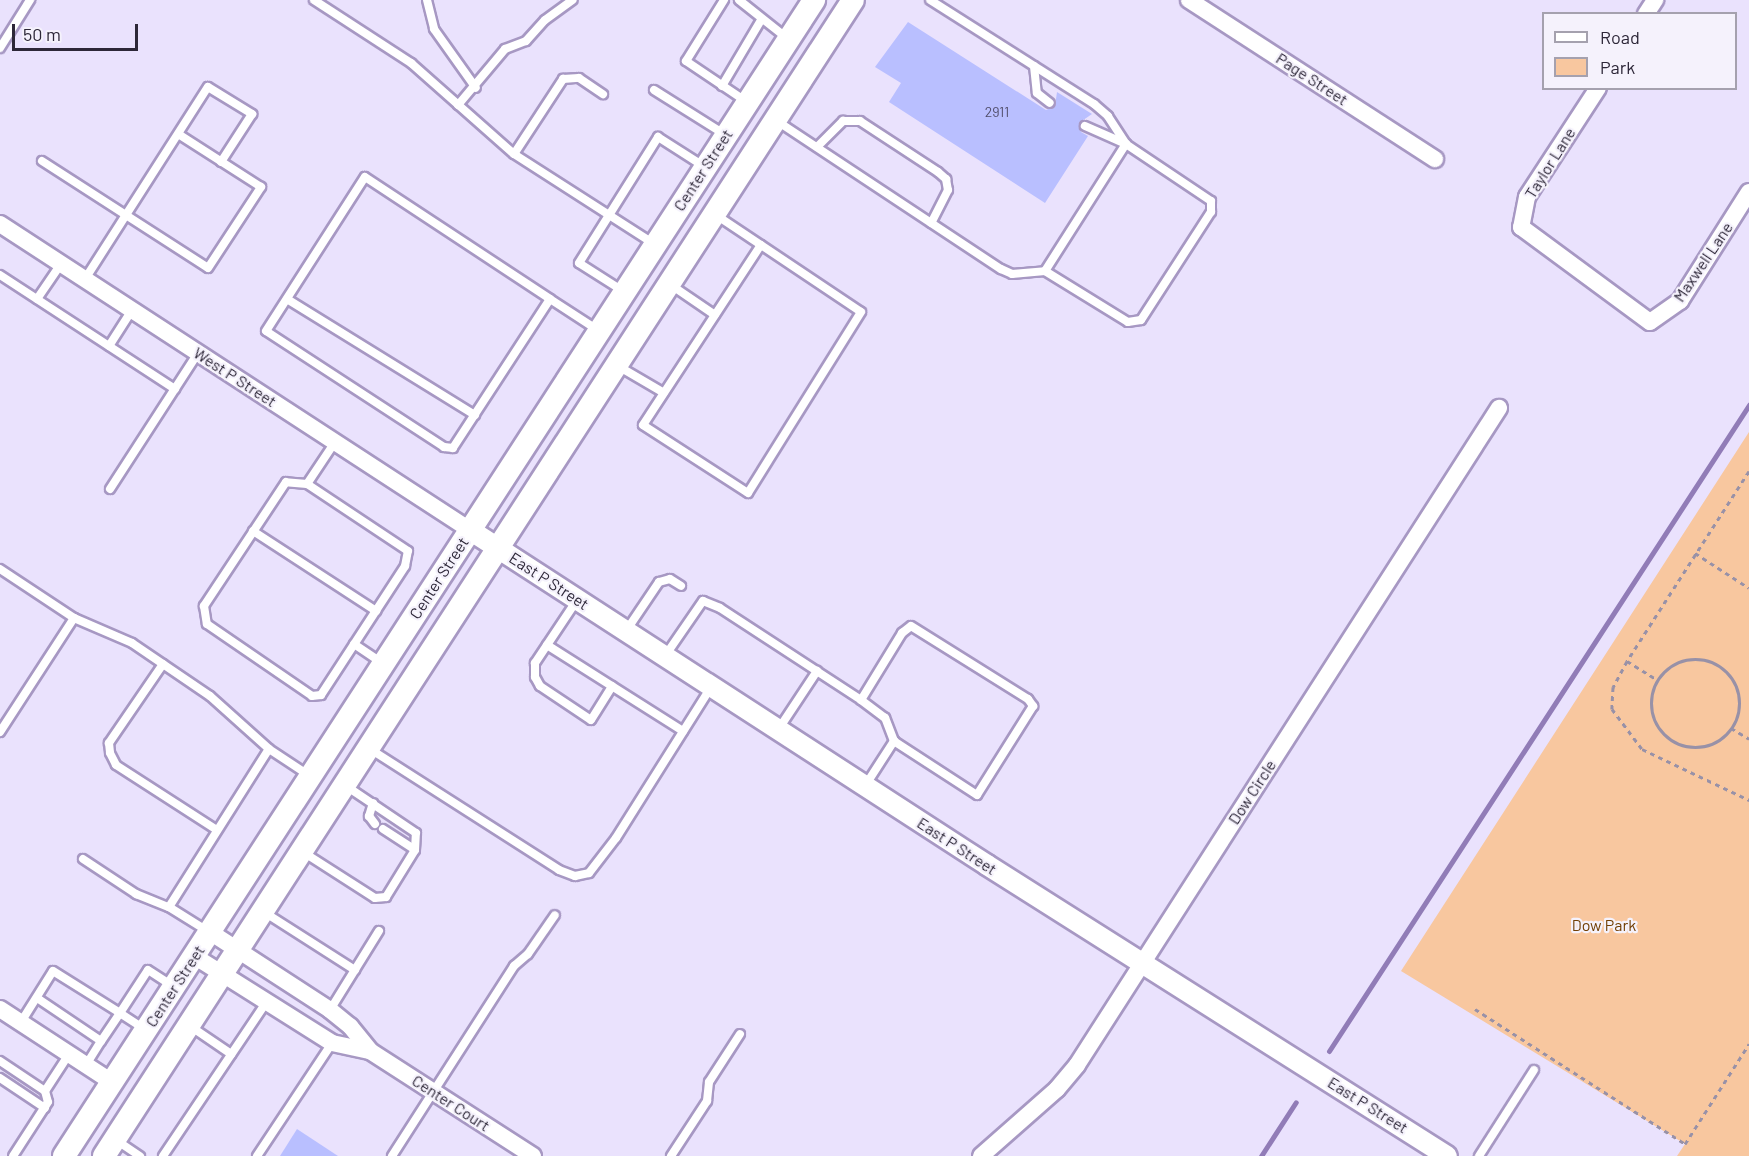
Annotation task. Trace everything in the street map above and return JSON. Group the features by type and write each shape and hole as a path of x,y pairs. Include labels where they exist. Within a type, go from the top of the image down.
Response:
{"main road":[{"name":"Center Street","path":"64,1156 814,0"},
{"name":"Center Street","path":"110,1148 685,264 853,0"},
{"path":"786,42 813,64"},
{"path":"747,102 776,121"},
{"path":"655,245 685,264"},
{"path":"595,338 619,365"},
{"path":"112,1082 140,1101"}],"street":[{"name":"Page Street","path":"1189,0 1435,159"},
{"name":"Taylor Lane","path":"1591,279 1521,228 1527,197 1597,90"},
{"name":"Maxwell Lane","path":"1591,279 1650,322 1680,301 1749,192"},
{"name":"West P Street","path":"0,224 470,530"},
{"name":"Dow Circle","path":"981,1156 1070,1073 1499,408"},
{"name":"East P Street","path":"470,530 865,786 1448,1156"},
{"name":"Center Court","path":"210,932 330,1010 350,1026 370,1051 533,1156"},
{"name":"Center Court","path":"194,956 266,1003 332,1042 370,1051"},
{"path":"286,1015 301,991"},
{"path":"0,1009 112,1082"}],"lane":[{"path":"0,48 30,0"},
{"path":"314,0 411,63 514,154 655,245"},
{"path":"427,0 434,29 476,88"},
{"path":"458,105 476,88 505,49 526,41 545,20 573,0"},
{"path":"724,0 686,61 747,102"},
{"path":"739,0 786,42"},
{"path":"930,0 1094,104 1108,116 1126,144"},
{"path":"722,86 761,20"},
{"path":"1034,66 1037,93 1050,103"},
{"path":"514,154 563,79 579,78 603,94"},
{"path":"85,279 208,87 252,114 221,162"},
{"path":"654,90 726,135"},
{"path":"776,121 1012,274 1045,270 1128,322 1137,323 1144,316 1213,208 1209,198 1126,144 1085,126"},
{"path":"817,147 843,121 860,121 938,172 946,179 948,190 931,222"},
{"path":"42,161 208,268 261,187 178,135"},
{"path":"625,292 579,263 658,136 705,168"},
{"path":"1045,270 1126,144"},
{"path":"550,298 458,444 444,447 266,331 365,177 550,298 595,338"},
{"path":"716,214 761,244 861,312 748,493 643,425 761,244"},
{"path":"37,299 61,264"},
{"path":"0,274 175,389"},
{"path":"671,284 715,315"},
{"path":"287,299 475,415"},
{"path":"109,346 132,310"},
{"path":"110,489 198,353"},
{"path":"619,365 664,393"},
{"path":"307,484 335,442"},
{"path":"286,482 307,484 408,550 405,566 321,695 312,696 207,624 204,606 253,531 286,482"},
{"path":"253,531 375,611"},
{"path":"0,569 74,618 132,643 163,663 210,696 269,749 310,777"},
{"path":"626,631 659,582 670,579 681,586"},
{"path":"577,599 535,663 535,677 540,686 591,720 612,686"},
{"path":"665,656 700,599 720,608 861,700 885,718 894,741 977,795 1033,706 1028,699 911,626 902,633 861,700"},
{"path":"0,732 74,618"},
{"path":"354,644 384,664"},
{"path":"547,645 683,731"},
{"path":"163,663 110,743 117,765 217,830"},
{"path":"778,730 817,671"},
{"path":"370,749 559,870 575,876 589,873 609,846 711,687"},
{"path":"865,786 894,741"},
{"path":"169,907 269,749"},
{"path":"303,852 381,900 415,850 416,833 346,786"},
{"path":"373,803 369,816 379,826 415,850"},
{"path":"83,859 136,894 169,907 210,932"},
{"path":"264,911 355,970"},
{"path":"392,1156 514,966 528,954 555,915"},
{"path":"330,1010 379,931"},
{"path":"86,1065 148,970 174,987"},
{"path":"21,1022 53,971 146,1030"},
{"path":"37,998 101,1041"},
{"path":"163,1156 266,1003"},
{"path":"190,1026 231,1054"},
{"path":"671,1156 707,1101 709,1082 740,1035"},
{"path":"257,1156 332,1042"},
{"path":"45,1091 69,1054"},
{"path":"0,1061 45,1091 48,1102 13,1156"},
{"path":"1479,1156 1534,1070"},
{"path":"0,1078 45,1108"},
{"path":"110,1148 140,1156"}],"path":[{"path":"1749,471 1612,687 1612,709 1623,728 1642,749 1749,800"},
{"path":"1695,553 1749,588"},
{"path":"1627,661 1657,680"},
{"path":"1705,661 1718,666 1728,675 1738,701 1731,728 1707,745 1678,744 1665,736 1653,717 1651,694 1657,680 1678,662 1705,661"},
{"path":"1731,728 1749,739"},
{"path":"1475,1009 1685,1144 1749,1044"}],"green space":[{"name":"Dow Park","path":"1749,432 1749,1156 1677,1156 1685,1144 1401,971"}],"building":[{"path":"908,22 1046,110 1055,106 1057,92 1092,114 1079,123 1081,132 1088,136 1045,203 889,102 901,83 875,67"},
{"path":"297,1129 338,1156 280,1156"}],"waterway":[{"path":"1329,1051 1749,405"},
{"path":"1261,1156 1296,1102"}]}
